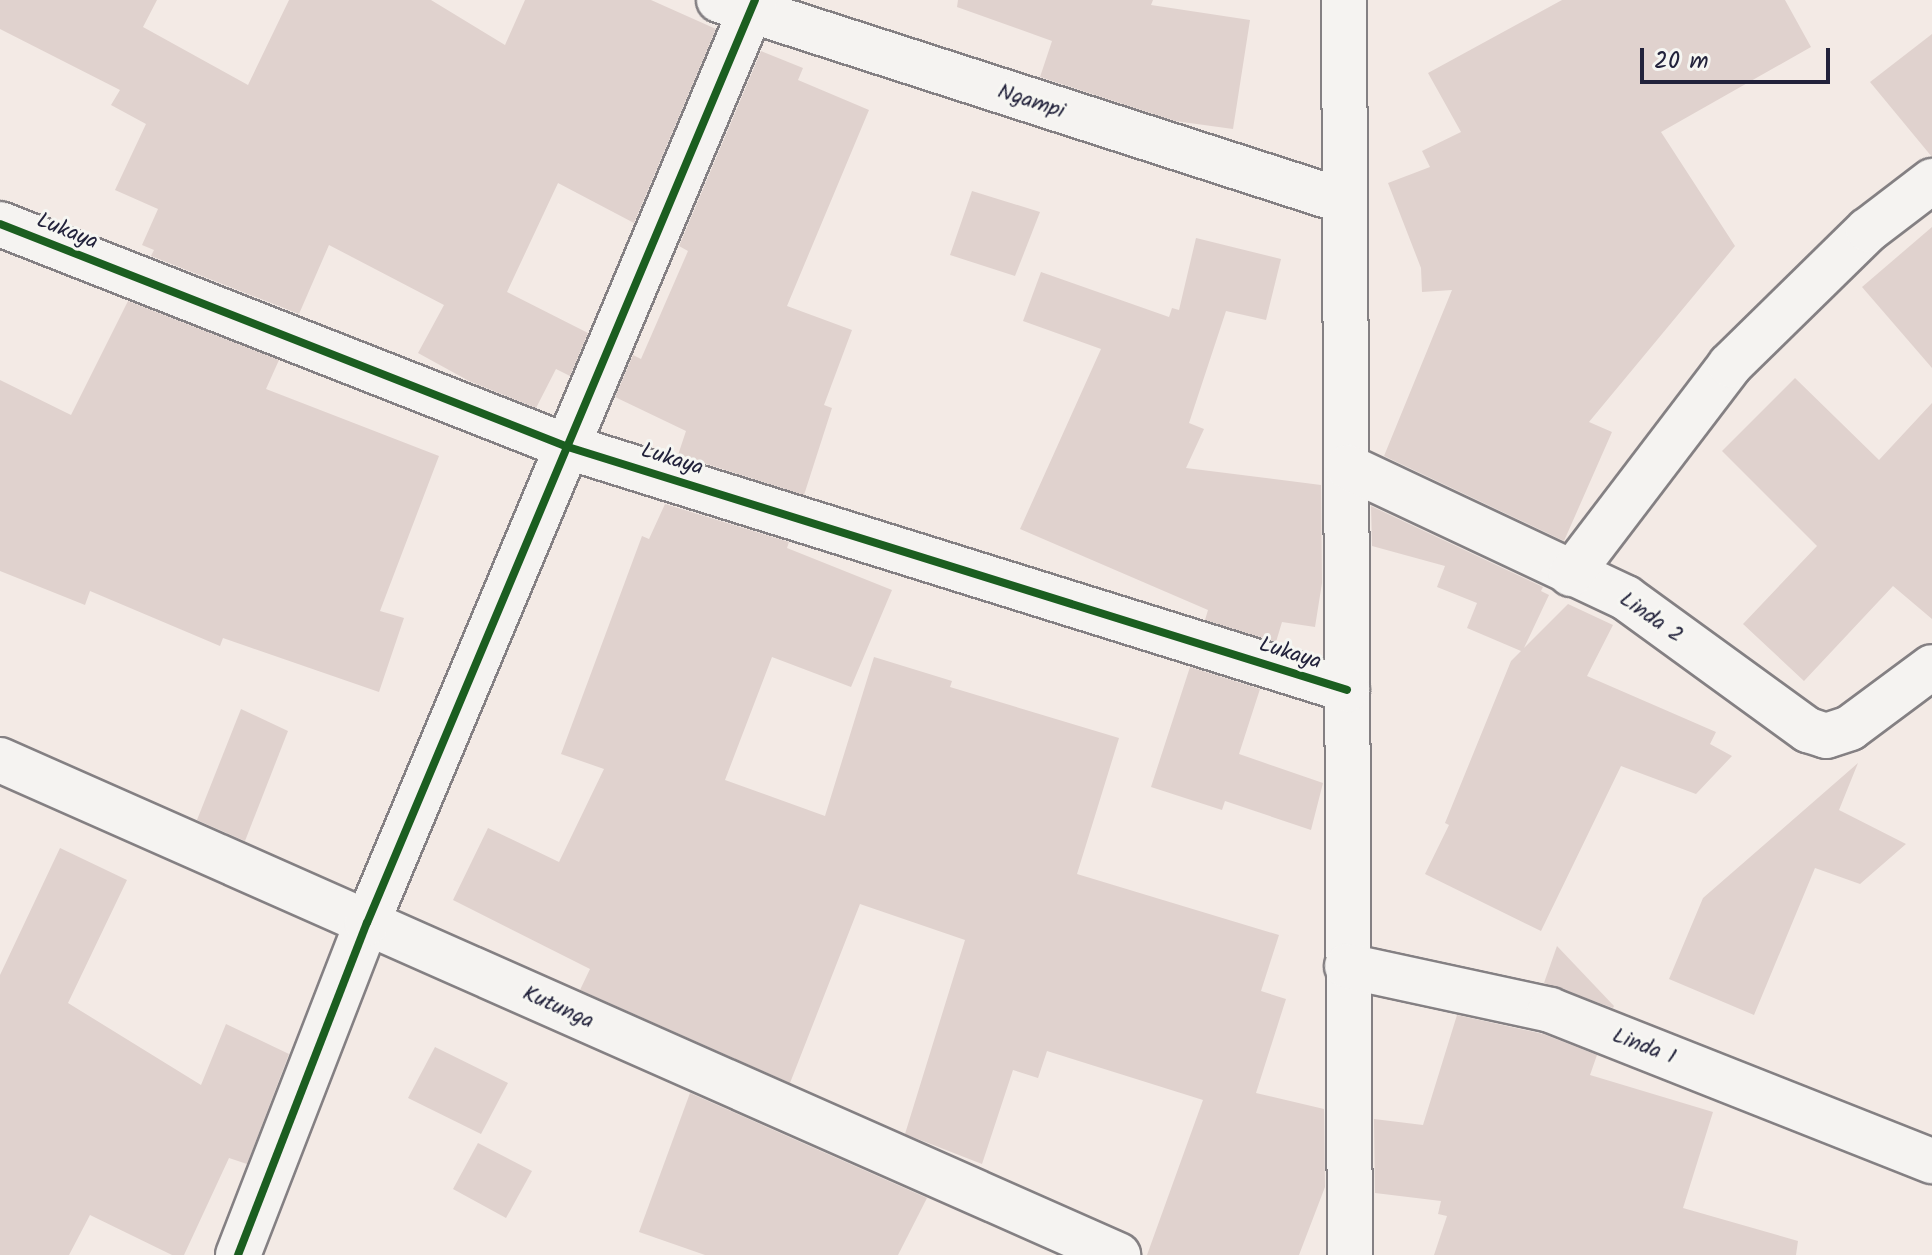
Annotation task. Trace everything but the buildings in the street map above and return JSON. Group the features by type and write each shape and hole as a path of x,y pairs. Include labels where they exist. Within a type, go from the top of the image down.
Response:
{"street":[{"path":"1344,0 1350,1255"},
{"path":"238,1255 367,923 568,447 741,4"},
{"name":"Ngampi","path":"741,4 1343,201"},
{"path":"1571,574 1730,365 1868,230 1932,181"},
{"name":"Lukaya","path":"0,224 568,447 1347,690"},
{"name":"Linda 2","path":"1348,467 1626,598 1808,730 1826,736 1850,728 1932,667"},
{"name":"Kutunga","path":"0,760 1118,1255"},
{"name":"Linda 1","path":"1347,966 1550,1010 1932,1161"}],"cycle path":[{"path":"238,1255 367,923 755,0"},
{"path":"0,224 568,447 1347,690"}]}
